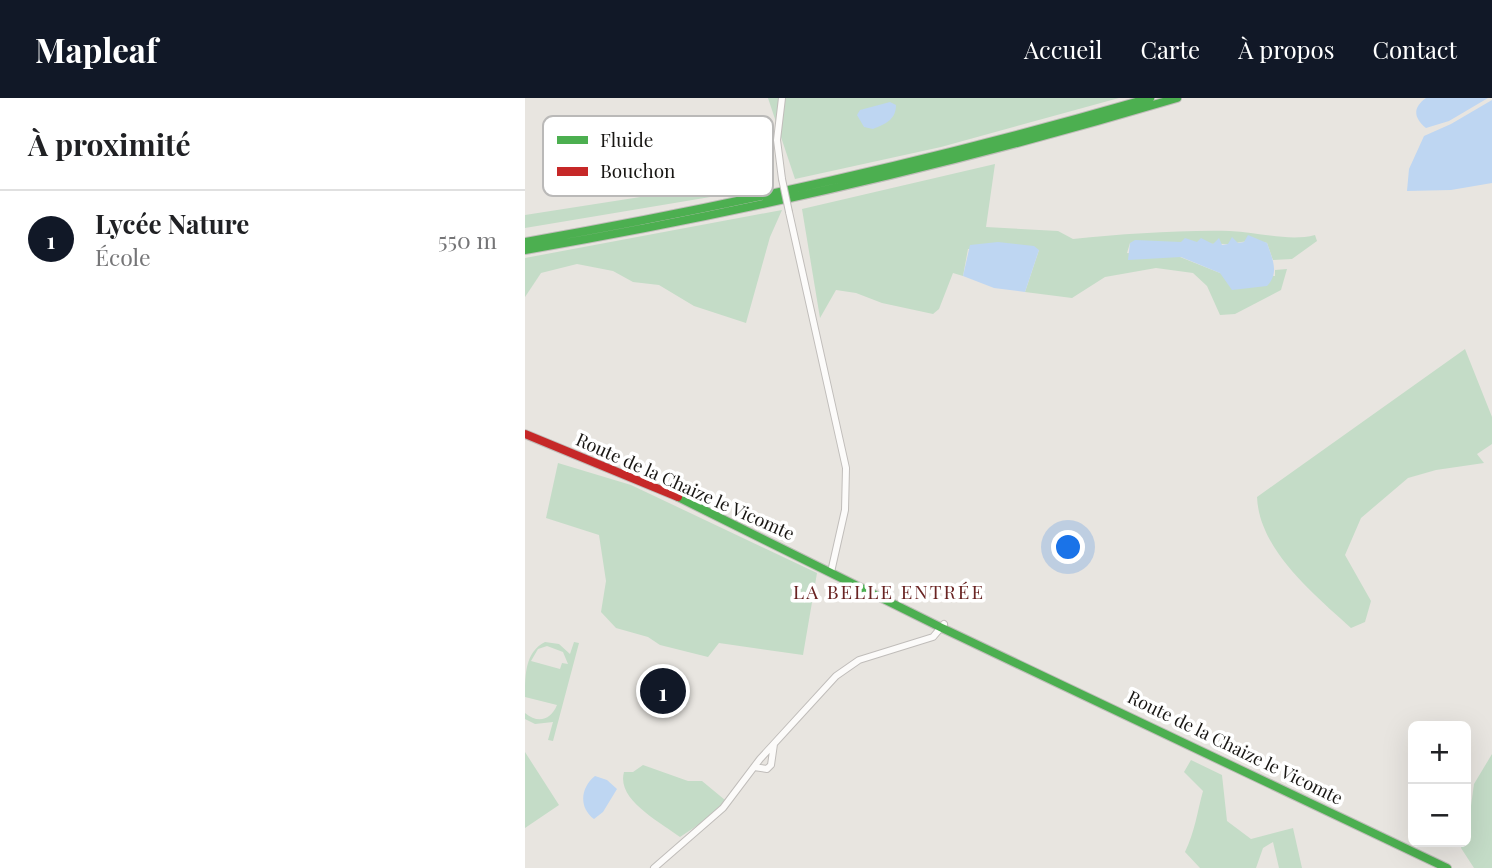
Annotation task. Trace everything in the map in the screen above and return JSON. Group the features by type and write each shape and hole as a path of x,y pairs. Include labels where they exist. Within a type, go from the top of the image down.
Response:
{"main road":[{"path":"773,193 970,148 1150,98"},
{"path":"525,250 705,217 872,180 1177,98"},
{"path":"525,242 758,196"},
{"name":"Route de la Chaize le Vicomte","path":"525,434 637,478 1447,868"}],"street":[{"path":"782,98 777,140 782,180 846,468 845,510 831,572"},
{"path":"654,868 723,808 754,767 836,676 859,660 929,639 943,626"},
{"path":"754,767 767,769 771,765 774,744"}],"green space":[{"path":"768,98 1119,98 941,147 795,179"},
{"path":"995,164 986,227 1058,231 1073,239 1230,231 1284,237 1315,235 1317,241 1292,259 1273,260 1267,243 1254,240 1229,244 1130,243 1127,253 1180,257 1220,273 1275,276 1275,270 1287,269 1281,290 1235,314 1220,315 1207,286 1193,273 1156,268 1105,277 1072,298 1025,292 1039,250 968,249 963,276 953,273 939,309 933,314 836,290 820,318 802,209"},
{"path":"647,196 716,196 525,228 525,215"},
{"path":"782,210 770,237 746,323 694,306 659,285 633,282 613,271 577,264 541,273 525,297 525,258"},
{"path":"1465,349 1492,417 1492,444 1477,454 1484,463 1436,470 1408,478 1361,518 1345,555 1371,601 1365,622 1351,628 1306,586 1278,553 1267,535 1257,497"},
{"path":"558,463 631,485 817,573 803,655 719,643 708,657 660,645 648,637 616,628 601,612 606,581 599,535 546,518"},
{"path":"545,642 559,644 570,654 574,642 579,643 553,741 548,740 553,722 535,724 525,719 525,713 535,719 544,719 557,705 525,697 527,665 538,646","holes":["547,646 563,652 568,664 562,663 560,669 531,661 538,649"]},
{"path":"525,752 559,805 525,828"},
{"path":"1492,754 1492,868 1474,868 1461,848 1471,847 1474,784"},
{"path":"1191,760 1222,775 1227,821 1251,839 1293,828 1302,868 1279,868 1273,842 1263,848 1256,868 1200,868 1185,852 1194,829 1203,791 1184,772"},
{"path":"643,765 688,781 702,781 725,800 710,817 680,837 642,809 627,792 623,782 624,772 633,772"}],"water":[{"path":"1426,98 1488,98 1449,121 1426,128 1416,113 1418,106"},
{"path":"1492,100 1492,183 1451,190 1407,191 1409,169 1424,136"},
{"path":"890,102 896,105 896,110 889,121 873,129 864,127 857,115 860,110"},
{"path":"1248,235 1267,243 1274,271 1267,286 1232,290 1220,273 1181,257 1128,260 1130,243 1135,240 1181,242 1185,238 1197,242 1201,238 1213,244 1219,238 1222,245 1228,244 1232,237 1238,243 1244,242"},
{"path":"998,242 1034,246 1039,250 1025,292 994,288 963,276 970,245"},
{"path":"595,776 607,780 617,789 603,812 594,819 585,809 583,797 584,791"}],"traffic: fast":[{"path":"773,193 995,141 1150,98"},
{"path":"525,250 690,219 853,184 1177,98"},
{"path":"525,242 761,196"},
{"path":"678,497 942,628 1447,868"}],"traffic: jam":[{"path":"525,434 678,497"}],"place":[{"name":"Lycée Nature","path":"663,691"}],"district":[{"name":"LA BELLE ENTRÉE","path":"889,592"}]}
